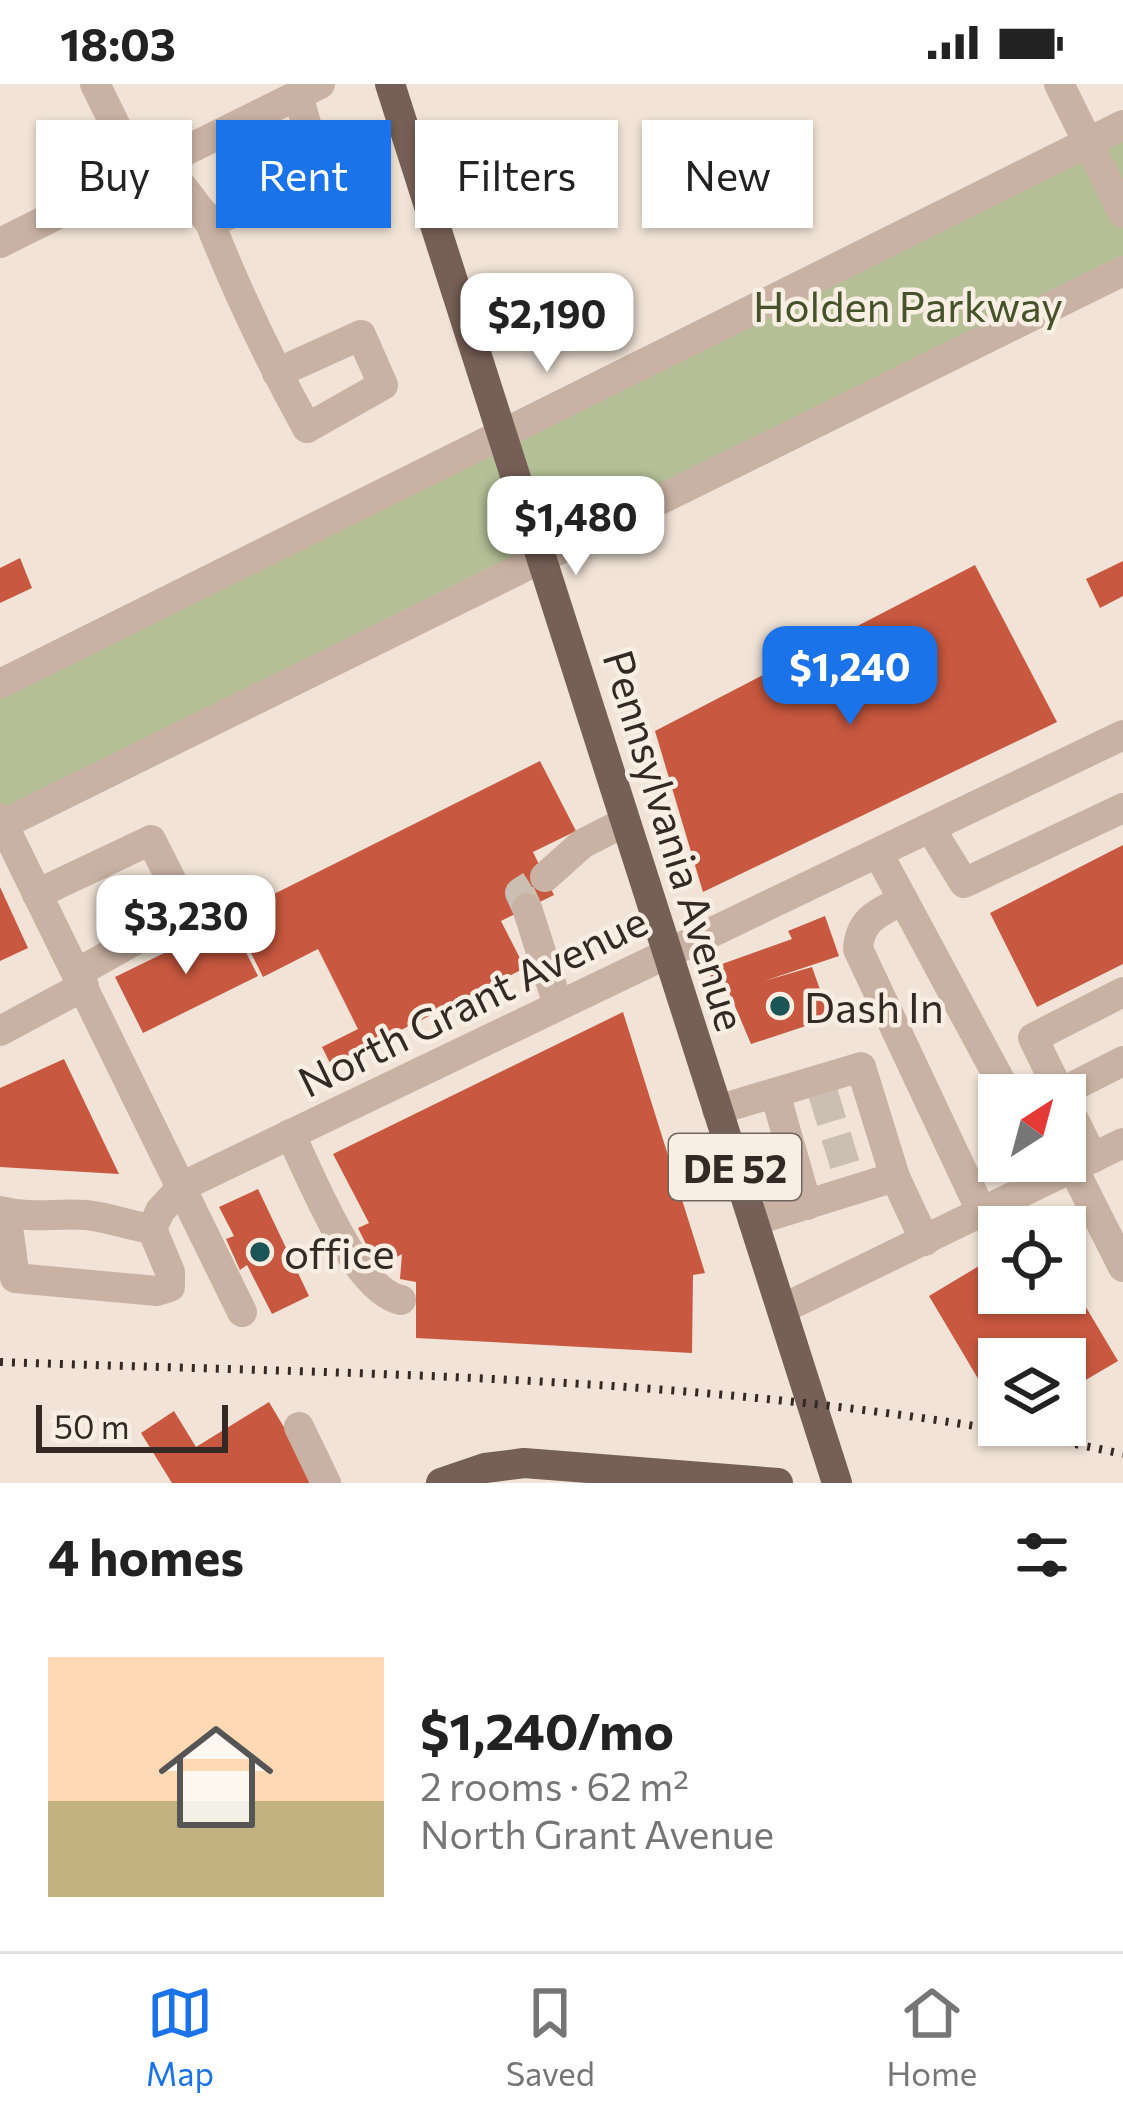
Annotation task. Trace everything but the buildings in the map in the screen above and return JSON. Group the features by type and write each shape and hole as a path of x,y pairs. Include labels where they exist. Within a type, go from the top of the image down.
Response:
{"main road":[{"name":"Pennsylvania Avenue","path":"390,84 501,435 545,557 665,953 837,1483"},
{"path":"442,1483 516,1473 778,1483"}],"street":[{"path":"94,84 118,120"},
{"path":"1059,84 1123,213"},
{"path":"192,146 296,91 319,169 210,223"},
{"path":"0,685 1123,125"},
{"path":"192,206 210,223 247,318 277,374"},
{"path":"0,243 36,225"},
{"path":"242,1312 1,823 1123,271"},
{"name":"North Grant Avenue","path":"183,1186 665,953 932,831 1123,735"},
{"path":"932,831 964,883 1123,808"},
{"path":"545,877 582,844 625,822"},
{"path":"0,1031 187,911 151,840 143,839 38,894"},
{"path":"879,855 997,1074"},
{"path":"903,900 871,916 860,930 859,949 979,1206"},
{"path":"527,908 558,1005"},
{"path":"1051,1074 1033,1038 1123,992"},
{"path":"1086,1083 1123,1061"},
{"path":"716,1110 821,1086 861,1067 895,1177 925,1241"},
{"path":"775,1093 807,1205"},
{"path":"290,1134 359,1269 387,1297 401,1300"},
{"path":"1086,1158 1123,1143"},
{"path":"753,1222 807,1205 850,1183 895,1177"},
{"path":"995,1206 1037,1182"},
{"path":"1075,1182 1123,1268"},
{"path":"152,1229 88,1215 22,1217 3,1212 15,1278 157,1292 170,1287 170,1272 152,1229 160,1211 183,1186"},
{"path":"782,1309 978,1215"},
{"path":"298,1427 326,1483"}],"green space":[{"name":"Holden Parkway","path":"1123,125 1123,271 0,826 0,684"}],"tunnel":[{"path":"527,908 520,893 545,877"},
{"path":"823,1093 848,1175"}],"railway":[{"path":"0,1362 423,1376 705,1393 984,1428 1123,1454"}],"place":[{"name":"Dash In","path":"780,1006"},
{"name":"office","path":"260,1252"}]}
